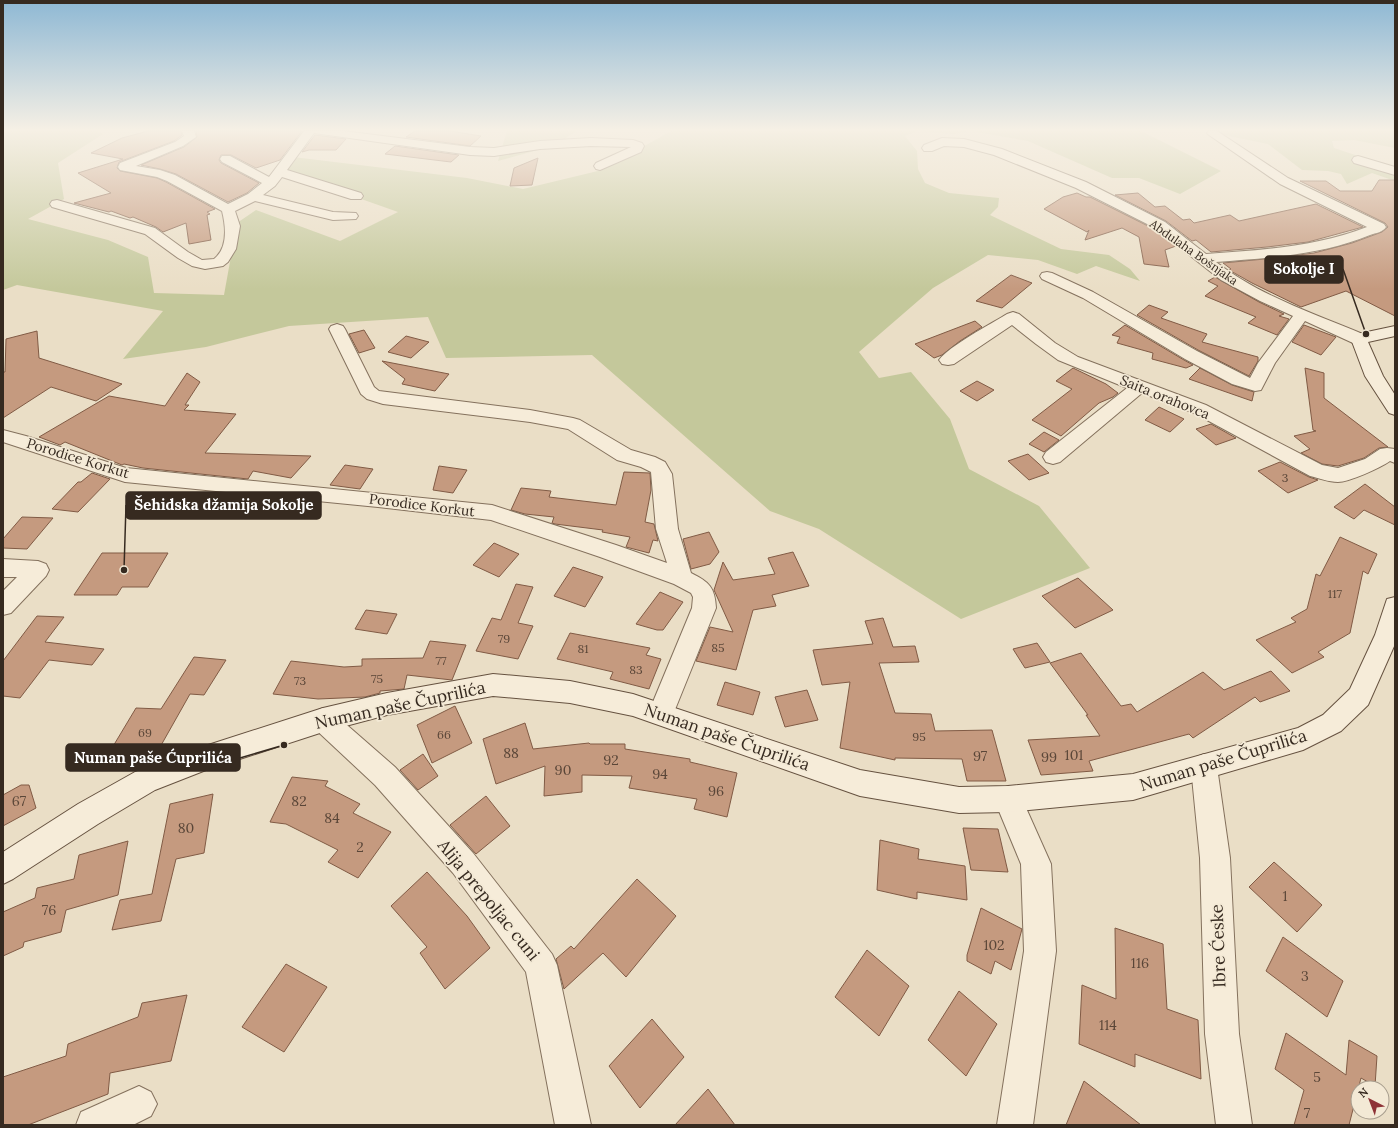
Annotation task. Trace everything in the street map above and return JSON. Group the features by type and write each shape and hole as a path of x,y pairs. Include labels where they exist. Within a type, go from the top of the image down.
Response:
{"street":[{"path":"57,204 150,231 197,263 205,265 218,263 229,250 234,226 228,209 181,184"},
{"path":"228,209 253,197 270,184"},
{"path":"316,184 356,196"},
{"name":"Abdulaha Bošnjaka","path":"1078,184 1160,225 1226,277 1265,298 1359,339"},
{"path":"1203,259 1244,256 1320,245 1360,236 1379,227 1289,184"},
{"path":"253,197 333,216 351,216"},
{"path":"1047,276 1088,295 1191,355 1238,380 1255,386 1267,363 1302,315"},
{"name":"Saita orahovca","path":"948,360 1013,317 1060,355 1085,367 1200,409 1303,465 1328,474 1338,475 1349,473 1372,464 1387,454 1395,456"},
{"path":"337,330 368,390 373,394 383,398 530,416 573,424 611,449 658,467 662,474 668,529 682,578"},
{"path":"1395,331 1359,339 1374,376 1395,409"},
{"path":"1053,457 1140,386"},
{"name":"Porodice Korkut","path":"3,436 125,475 492,513 608,551 682,578 698,588 704,597 704,608 661,714"},
{"path":"3,568 38,570 3,606"},
{"name":"Numan paše Čuprilića","path":"3,869 88,814 145,781 204,758 322,720 387,704 493,685 570,692 633,705 860,783 959,800 1008,799 1133,787 1303,738 1332,723 1359,698 1391,634 1395,606"},
{"name":"Alija prepoljac cuni","path":"322,720 384,776 463,863 541,965 573,1125"},
{"name":"Ibre Ćeske","path":"1204,767 1215,858 1222,1034 1234,1125"},
{"path":"1008,799 1036,864 1040,951 1015,1125"},
{"path":"94,1125 140,1104"}],"green space":[{"path":"3,184 61,184 64,199 28,219 108,240 148,257 154,293 224,295 237,223 256,210 340,241 398,212 318,184 496,184 523,189 545,184 927,184 949,193 999,198 998,207 990,215 1061,249 1109,255 1130,269 1140,281 1096,266 1077,274 1038,260 988,255 933,288 859,352 879,378 911,372 950,419 969,469 1039,506 1090,568 961,619 819,529 770,511 592,355 446,358 428,317 289,326 206,347 123,359 163,311 17,285 3,290"},
{"path":"1153,184 1198,184 1180,194"}],"building":[{"path":"96,184 169,184 215,209 207,212 210,214 207,215 211,240 189,244 186,223 163,232 156,227 133,217 130,218 111,211 109,212 74,203 111,193"},
{"path":"194,184 258,184 247,193 228,202"},
{"path":"511,184 532,184 532,185 510,186"},
{"path":"1305,184 1330,184 1340,191 1372,191 1377,184 1395,184 1395,316 1346,291 1301,307 1252,283 1229,270 1231,269 1223,263 1314,253 1352,243 1382,232 1388,227 1385,223"},
{"path":"1077,193 1090,197 1154,229 1176,246 1165,250 1169,267 1144,264 1139,237 1122,228 1085,240 1089,230 1087,232 1044,209 1063,197"},
{"path":"1138,193 1155,207 1165,206 1183,220 1190,219 1194,223 1230,215 1239,221 1316,204 1363,227 1308,242 1211,252 1196,240 1192,241 1166,221 1115,195"},
{"path":"1011,275 1032,283 1002,308 976,301"},
{"path":"1215,277 1259,302 1284,314 1279,316 1289,319 1277,335 1248,323 1256,317 1205,296 1218,286 1208,281"},
{"path":"1149,305 1168,312 1161,318 1207,334 1202,342 1258,357 1258,361 1249,376 1198,350 1137,315"},
{"path":"975,321 982,327 942,355 934,358 915,344"},
{"path":"1125,325 1193,365 1186,368 1152,359 1153,353 1117,343 1120,337 1112,335"},
{"path":"1304,325 1336,337 1321,355 1292,342"},
{"path":"364,330 375,348 359,353 349,334"},
{"path":"37,331 39,358 122,384 96,401 51,387 3,418 3,372 5,372 6,339"},
{"path":"406,336 429,342 411,358 388,352"},
{"path":"382,361 449,374 435,391 402,384 405,379"},
{"path":"1073,368 1106,384 1118,393 1113,397 1099,403 1061,436 1032,420 1072,389 1056,381"},
{"path":"1200,368 1232,385 1254,392 1252,401 1189,379"},
{"path":"1305,368 1324,373 1324,398 1388,447 1379,448 1364,458 1338,466 1322,464 1301,453 1310,449 1294,436 1316,431 1313,430"},
{"path":"187,373 200,382 185,405 189,405 184,410 236,414 205,453 311,456 291,478 253,471 248,479 143,468 124,464 122,465 65,442 60,445 39,437 109,396 165,406"},
{"path":"977,381 994,390 977,401 960,391"},
{"path":"1159,407 1184,419 1170,432 1145,420"},
{"path":"1211,424 1236,438 1216,445 1196,429"},
{"path":"1044,432 1059,440 1044,452 1029,444"},
{"path":"1028,454 1049,473 1029,480 1008,461"},
{"path":"1280,462 1318,480 1288,493 1258,471"},
{"path":"345,465 373,469 360,489 330,485"},
{"path":"439,466 467,470 453,493 433,490"},
{"path":"624,472 650,473 651,490 645,522 654,524 658,541 653,540 649,553 626,547 630,537 602,532 603,530 555,524 552,523 554,517 525,514 511,510 521,488 551,491 549,497 616,505"},
{"path":"92,473 110,479 78,512 52,509 78,482 81,482"},
{"path":"1365,484 1395,507 1395,525 1364,510 1354,519 1334,507"},
{"path":"22,517 53,518 27,549 3,548 3,539"},
{"path":"709,532 719,552 710,564 691,569 683,539"},
{"path":"1340,537 1377,554 1368,574 1363,571 1350,633 1318,652 1324,657 1292,673 1256,640 1296,622 1291,618 1307,609 1316,574 1320,576"},
{"path":"494,543 519,554 499,577 473,565"},
{"path":"793,552 809,586 772,595 776,606 753,610 736,670 696,661 710,627 733,632 714,590 723,562 733,580 775,574 768,558"},
{"path":"102,553 168,553 148,587 122,587 117,595 74,595"},
{"path":"573,567 603,577 585,607 554,596"},
{"path":"1078,578 1113,610 1075,628 1042,596"},
{"path":"516,584 533,587 518,623 533,626 518,659 476,651 492,618 501,620"},
{"path":"660,592 683,602 663,630 657,630 636,624"},
{"path":"366,610 397,614 387,634 355,629"},
{"path":"37,616 64,617 45,642 104,649 92,665 49,660 20,698 3,696 3,661"},
{"path":"883,618 893,647 915,646 919,662 879,663 895,713 931,714 935,731 992,730 1006,781 967,781 962,759 895,758 895,760 840,748 850,682 822,685 813,650 873,644 865,621"},
{"path":"570,633 650,648 646,655 661,659 649,689 610,679 613,672 557,659"},
{"path":"430,641 466,645 452,680 407,675 404,689 380,691 380,693 365,697 318,699 273,694 291,661 344,667 362,666 362,659 423,658"},
{"path":"1037,643 1050,662 1025,668 1013,649"},
{"path":"1081,653 1121,706 1131,704 1137,712 1203,672 1224,690 1271,671 1290,691 1260,702 1255,697 1193,738 1189,734 1089,761 1093,771 1041,775 1028,740 1100,736 1086,715 1088,715 1050,663"},
{"path":"194,657 226,660 204,695 190,694 155,756 109,753 136,708 161,709"},
{"path":"725,682 760,692 753,715 717,705"},
{"path":"807,690 818,720 785,727 775,697"},
{"path":"455,706 472,743 432,763 417,725"},
{"path":"525,723 533,749 589,743 625,744 625,749 690,759 690,762 737,773 727,817 694,809 697,799 629,788 632,776 582,775 582,792 544,796 545,766 496,784 483,739"},
{"path":"423,754 438,776 418,790 400,770"},
{"path":"292,777 328,781 325,786 360,804 353,813 391,832 358,878 328,862 338,850 286,824 270,822"},
{"path":"21,785 29,785 36,808 3,826 3,795"},
{"path":"213,794 204,853 176,859 161,921 112,930 120,900 152,894 170,804"},
{"path":"486,796 510,826 476,854 450,825"},
{"path":"963,828 998,829 1008,872 971,870"},
{"path":"880,840 919,849 918,859 965,866 967,900 917,892 917,899 877,890"},
{"path":"128,841 118,895 66,910 61,932 24,942 23,947 3,956 3,912 35,898 37,888 74,879 79,855"},
{"path":"1274,862 1322,905 1297,932 1249,887"},
{"path":"427,872 467,916 490,948 445,989 420,953 427,947 391,906"},
{"path":"637,879 676,916 626,977 603,953 564,989 556,959 571,946 574,949"},
{"path":"981,908 1022,929 1011,970 995,961 991,974 967,961 967,955"},
{"path":"1115,928 1163,944 1167,1009 1198,1020 1201,1079 1135,1054 1135,1067 1079,1044 1082,985 1116,999"},
{"path":"1283,937 1343,981 1327,1017 1266,971"},
{"path":"867,950 909,986 879,1036 835,997"},
{"path":"286,964 327,987 284,1052 242,1027"},
{"path":"959,991 997,1024 966,1076 928,1040"},
{"path":"187,995 171,1061 110,1073 108,1094 28,1125 3,1125 3,1077 66,1056 68,1044 138,1017 142,1003"},
{"path":"652,1019 684,1057 640,1108 609,1066"},
{"path":"1286,1033 1346,1075 1349,1040 1377,1056 1375,1080 1364,1080 1361,1078 1360,1080 1350,1080 1349,1125 1294,1125 1304,1090 1275,1069"},
{"path":"1084,1081 1141,1125 1066,1125"},
{"path":"708,1089 735,1125 675,1125"}],"place":[{"name":"Sokolje I","path":"1366,334"},
{"name":"Šehidska džamija Sokolje","path":"124,570"},
{"name":"Numan paše Ćuprilića","path":"284,745"}]}
